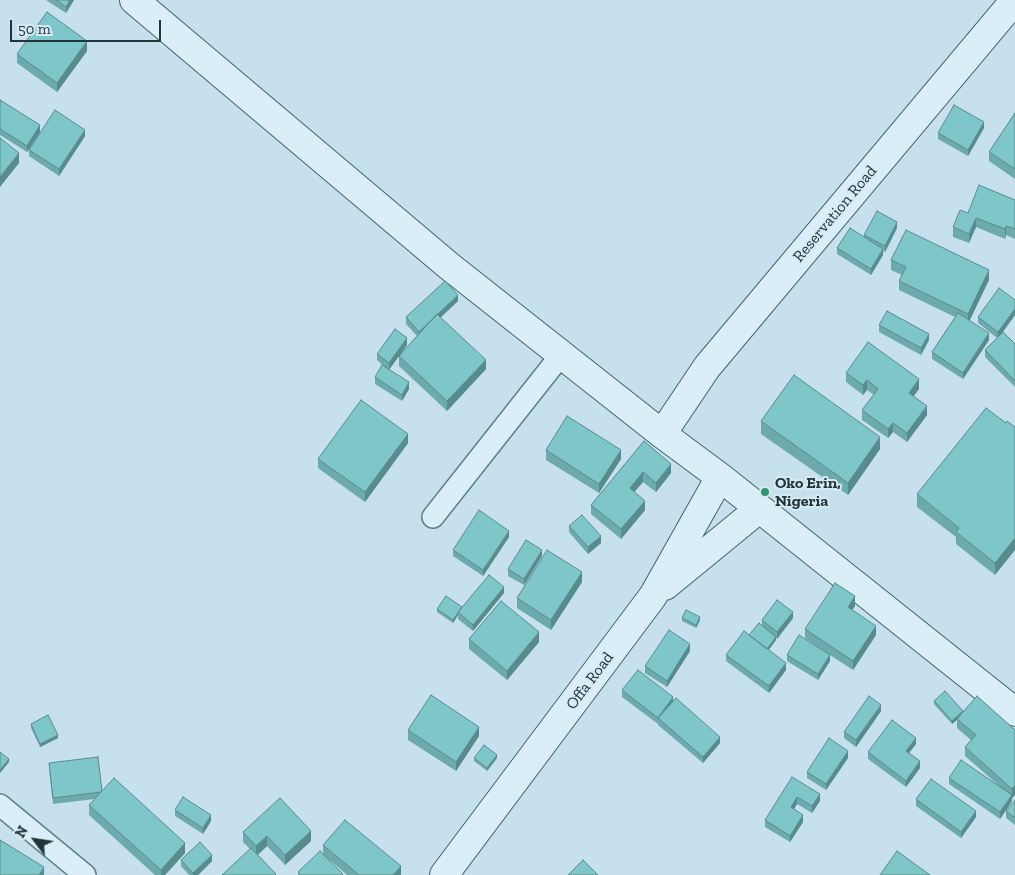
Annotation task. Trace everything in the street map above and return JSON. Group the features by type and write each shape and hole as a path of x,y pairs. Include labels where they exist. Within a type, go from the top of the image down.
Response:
{"street":[{"path":"134,0 449,266 662,434 720,477 1015,712"},
{"name":"Reservation Road","path":"662,434 707,367 1015,0"},
{"path":"433,517 562,354"},
{"name":"Offa Road","path":"444,875 653,596 720,477"},
{"path":"653,596 759,509"},
{"path":"0,804 86,875"}],"building":[{"path":"56,0 70,0 66,7"},
{"path":"47,12 87,41 57,83 17,54"},
{"path":"0,100 40,125 27,146 0,129"},
{"path":"954,105 984,122 968,150 938,133"},
{"path":"55,110 85,130 59,169 29,150"},
{"path":"1015,113 1015,169 989,152"},
{"path":"0,138 19,153 0,177"},
{"path":"979,185 1015,200 1015,229 1006,226 1005,229 976,218 969,234 953,227 960,210 968,213"},
{"path":"877,211 897,222 885,246 864,235"},
{"path":"850,228 883,249 871,269 837,248"},
{"path":"906,230 989,270 968,314 899,281 906,267 891,260"},
{"path":"445,281 458,295 419,332 406,317"},
{"path":"999,288 1015,300 1015,309 998,332 978,317"},
{"path":"887,311 929,334 921,348 879,325"},
{"path":"958,313 989,333 963,373 932,352"},
{"path":"437,314 486,360 447,401 399,356"},
{"path":"395,329 407,338 389,363 377,354"},
{"path":"1003,332 1015,344 1015,381 985,350"},
{"path":"868,342 919,379 909,393 927,406 907,433 893,423 888,429 862,410 878,389 867,380 863,385 846,373"},
{"path":"382,365 409,382 402,395 375,377"},
{"path":"794,375 880,437 848,483 761,421"},
{"path":"361,400 408,434 365,492 318,459"},
{"path":"986,408 1006,423 1007,421 1015,427 1015,538 995,563 956,532 959,528 917,494"},
{"path":"567,416 621,450 599,484 546,450"},
{"path":"644,441 671,464 656,483 643,472 630,488 645,501 621,529 591,505"},
{"path":"479,510 509,531 483,570 453,550"},
{"path":"582,515 601,536 588,547 569,526"},
{"path":"526,540 542,550 524,579 508,569"},
{"path":"547,550 582,572 551,620 517,598"},
{"path":"489,575 504,587 473,625 458,612"},
{"path":"835,583 855,596 848,607 876,626 853,661 805,629"},
{"path":"446,596 462,607 453,620 437,609"},
{"path":"777,600 793,612 777,632 762,620"},
{"path":"501,601 539,632 507,671 469,639"},
{"path":"686,610 700,617 696,625 682,618"},
{"path":"759,623 776,637 767,649 749,635"},
{"path":"669,630 690,644 667,681 645,666"},
{"path":"744,631 786,663 769,686 726,655"},
{"path":"799,635 830,655 818,674 787,655"},
{"path":"638,670 673,697 658,718 622,690"},
{"path":"945,691 963,711 952,721 934,701"},
{"path":"431,695 479,727 456,762 408,730"},
{"path":"869,696 881,705 856,740 844,732"},
{"path":"977,696 1015,730 1015,785 1012,789 965,747 976,735 957,719"},
{"path":"676,698 720,737 703,757 658,718"},
{"path":"48,715 58,735 40,744 31,724"},
{"path":"892,720 916,738 906,751 920,761 906,781 868,752"},
{"path":"829,738 848,751 826,784 807,772"},
{"path":"484,745 497,755 487,768 474,758"},
{"path":"0,752 9,759 0,770"},
{"path":"98,757 101,792 53,798 49,763"},
{"path":"961,760 1012,795 1000,812 949,778"},
{"path":"792,777 820,794 812,806 797,797 791,807 803,815 790,836 765,820"},
{"path":"114,778 185,843 161,870 89,805"},
{"path":"931,779 976,811 961,832 916,799"},
{"path":"183,797 211,815 203,828 175,810"},
{"path":"280,798 311,831 285,855 267,836 256,846 243,832"},
{"path":"1015,800 1015,818 1006,811"},
{"path":"345,820 401,866 393,875 359,875 323,845"},
{"path":"0,840 44,867 39,875 0,875"},
{"path":"200,842 212,855 193,873 181,860"},
{"path":"251,848 275,875 222,875"},
{"path":"320,851 342,875 301,875 298,872"},
{"path":"897,851 930,875 880,875"},
{"path":"583,860 598,875 568,875"}],"place":[{"name":"Oko Erin, Nigeria","path":"765,492"}]}
